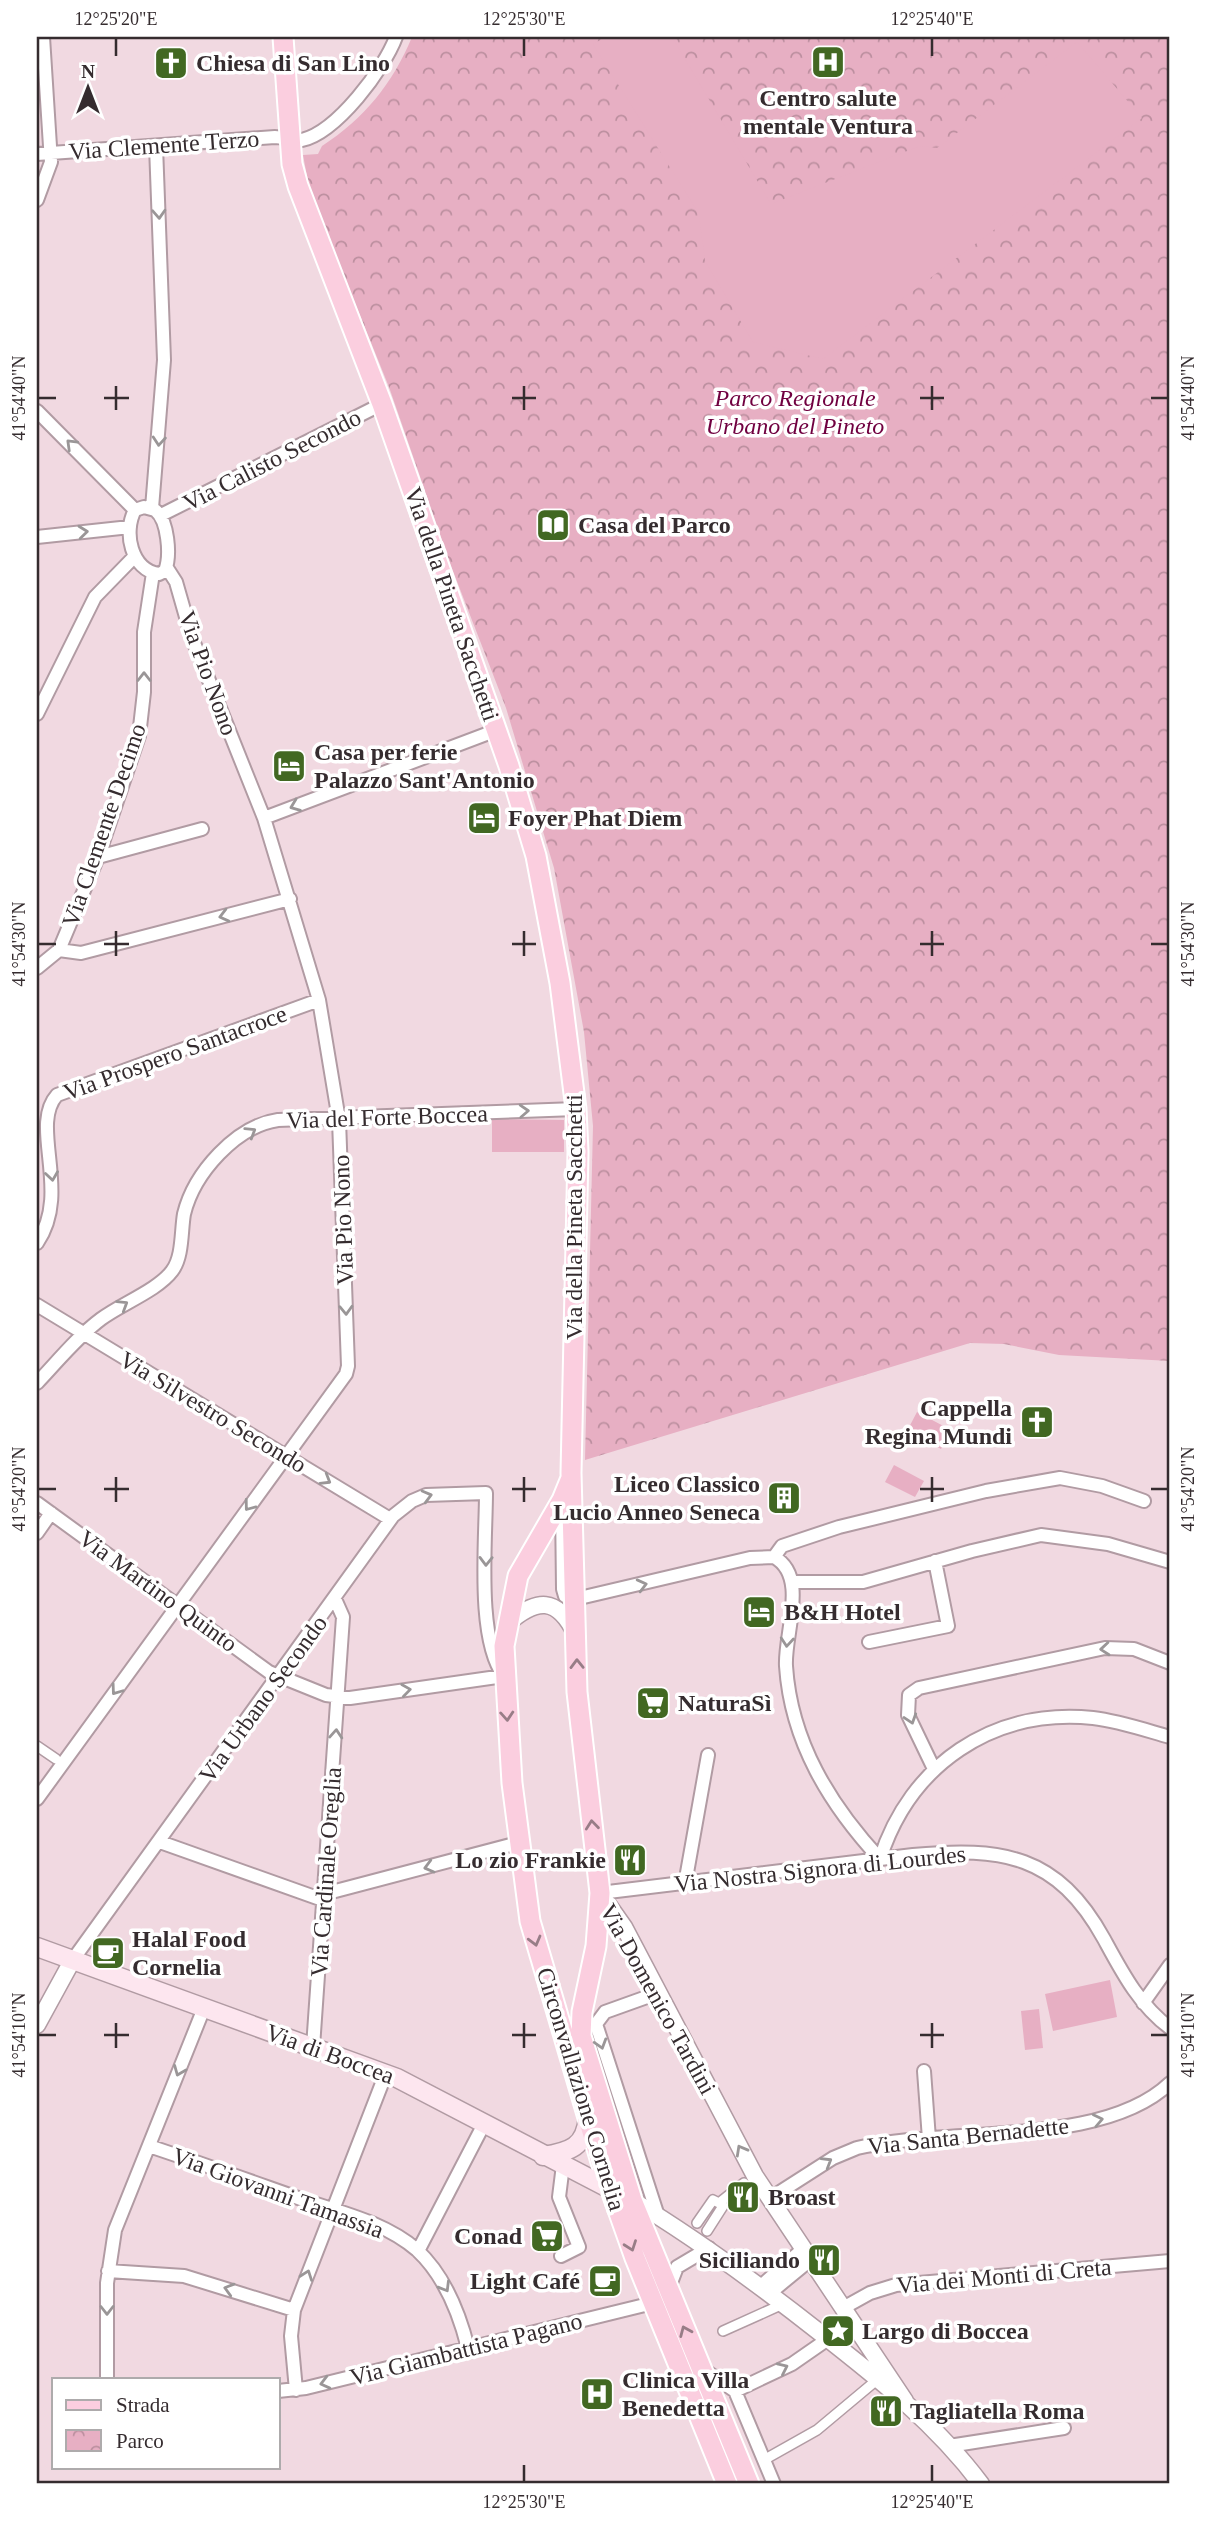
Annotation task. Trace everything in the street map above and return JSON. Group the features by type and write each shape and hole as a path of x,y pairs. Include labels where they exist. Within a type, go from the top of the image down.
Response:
{"main road":[{"name":"Via della Pineta Sacchetti","path":"284,37 292,164 382,404 497,730 531,836 550,917 576,1109 578,1262 571,1477"},
{"name":"Circonvallazione Cornelia","path":"571,1477 562,1500 518,1576 508,1623 504,1676 518,1843 534,1940 610,2189 661,2298 701,2368 749,2484"},
{"name":"Via Domenico Tardini","path":"571,1477 577,1692 600,1893"},
{"name":"Circonvallazione Cornelia","path":"600,1893 596,1946 582,2012 581,2032 661,2298 727,2484"},
{"name":"Via di Boccea","path":"37,1947 386,2073 610,2189"},
{"path":"543,2156 576,2147 585,2137 588,2118"},
{"path":"610,2189 632,2200"}],"street":[{"path":"37,200 51,153 43,37"},
{"name":"Via Clemente Terzo","path":"37,154 290,138 303,140 358,98 384,62 396,37"},
{"path":"135,510 130,527 134,557 153,573 161,573 166,568 157,512 164,360 156,146"},
{"name":"Via Calisto Secondo","path":"157,512 382,404"},
{"path":"37,411 135,510 157,512"},
{"path":"37,537 130,527"},
{"path":"37,714 95,597 134,557"},
{"name":"Via Pio Nono","path":"37,1799 346,1374 348,1366 339,1120 318,1000 264,818 194,643 176,582 166,568"},
{"name":"Via Clemente Decimo","path":"59,950 98,857 141,728 144,632 153,573"},
{"path":"264,818 497,730"},
{"path":"98,857 202,829"},
{"path":"37,968 59,950 81,953 290,899"},
{"name":"Via Prospero Santacroce","path":"37,1243 49,1220 54,1201 48,1125 51,1103 57,1095 318,1000"},
{"name":"Via del Forte Boccea","path":"37,1383 101,1319 171,1273 177,1258 189,1199 205,1168 218,1154 269,1122 576,1109"},
{"name":"Via Silvestro Secondo","path":"37,1306 390,1519"},
{"path":"774,1557 782,1546 839,1527 986,1491 1060,1478 1102,1486 1144,1501"},
{"name":"Via Urbano Secondo","path":"72,1961 279,1678 390,1519 412,1501 426,1495 486,1493"},
{"name":"Circonvallazione Cornelia","path":"486,1493 486,1618 497,1665 504,1676"},
{"name":"Via Domenico Tardini","path":"562,1500 563,1592 568,1599 575,1600"},
{"name":"Via Martino Quinto","path":"37,1503 279,1678 338,1697"},
{"path":"37,1533 51,1513"},
{"path":"793,1582 863,1582 1028,1536 1048,1535 1118,1546 1170,1562"},
{"path":"575,1600 750,1558 774,1557 787,1568 793,1582 786,1656 789,1692 799,1727 827,1794 880,1859 901,1808 934,1769 977,1740 1037,1720 1090,1718 1170,1737"},
{"path":"869,1642 948,1626 935,1560"},
{"name":"Via Cardinale Oreglia","path":"313,2047 343,1616 335,1599"},
{"path":"508,1623 530,1608 548,1605 563,1613 576,1636"},
{"path":"934,1769 907,1711 909,1695 919,1688 1105,1648 1134,1649 1170,1662"},
{"path":"338,1697 504,1676"},
{"path":"37,1746 56,1759"},
{"path":"685,1884 708,1755"},
{"path":"160,1842 324,1897 518,1843"},
{"name":"Via Nostra Signora di Lourdes","path":"600,1893 880,1859 983,1852 1014,1858 1042,1871 1063,1886 1082,1905 1143,2003 1170,2028"},
{"name":"Via Domenico Tardini","path":"600,1893 624,1927 769,2199 806,2255"},
{"path":"37,2025 72,1961"},
{"path":"1143,2003 1170,1965"},
{"name":"Circonvallazione Cornelia","path":"657,1993 605,2012 596,2024 658,2216"},
{"path":"107,2378 108,2271 118,2221 204,2008"},
{"path":"924,2071 929,2139"},
{"path":"296,2390 290,2336 294,2310 386,2073"},
{"name":"Via Santa Bernadette","path":"769,2199 850,2150 874,2144 1096,2121 1136,2108 1170,2082"},
{"path":"418,2251 485,2122"},
{"name":"Via Giovanni Tamassia","path":"149,2146 372,2224 418,2251 449,2294 468,2348"},
{"path":"561,2256 579,2247 559,2197 563,2165"},
{"path":"719,2203 744,2183"},
{"path":"632,2200 709,2248 905,2401 949,2446 974,2482"},
{"path":"697,2223 713,2200 723,2206 707,2231"},
{"path":"661,2298 677,2267 709,2248"},
{"path":"765,2290 806,2255 905,2401"},
{"name":"Via dei Monti di Creta","path":"843,2308 876,2291 902,2284 1170,2261"},
{"path":"108,2271 184,2276 294,2310"},
{"name":"Via Giambattista Pagano","path":"280,2391 296,2390 661,2298"},
{"path":"723,2331 783,2304"},
{"path":"735,2391 792,2364 828,2339"},
{"path":"701,2368 735,2391 774,2484"},
{"path":"769,2457 817,2430 878,2379"},
{"path":"949,2446 1064,2428"}],"green space":[{"name":"Parco Regionale Urbano del Pineto","path":"412,37 1170,37 1170,1361 1059,1355 1004,1344 970,1343 585,1460 593,1126 584,1032 554,868 506,708 451,566 389,387 310,192 303,155 318,154 322,146 364,112 396,70"},
{"path":"606,37 672,37 771,204 920,146 937,148 1077,42 1142,118 823,359 753,342 705,261 699,214 593,44"},
{"path":"492,1119 564,1120 564,1152 492,1152"},
{"path":"917,1412 951,1430 941,1449 907,1431"},
{"path":"894,1465 924,1481 915,1497 885,1482"},
{"path":"1110,1980 1117,2017 1053,2031 1045,1994"},
{"path":"1039,2009 1043,2048 1025,2050 1021,2011"}],"place":[{"name":"Centro salute mentale Ventura","path":"828,62"},
{"name":"Chiesa di San Lino","path":"171,63"},
{"name":"Casa del Parco","path":"553,525"},
{"name":"Casa per ferie Palazzo Sant'Antonio","path":"289,766"},
{"name":"Foyer Phat Diem","path":"484,818"},
{"name":"Cappella Regina Mundi","path":"1037,1422"},
{"name":"Liceo Classico Lucio Anneo Seneca","path":"784,1498"},
{"name":"B&H Hotel","path":"759,1612"},
{"name":"NaturaSì","path":"653,1703"},
{"name":"Lo zio Frankie","path":"630,1860"},
{"name":"Halal Food Cornelia","path":"108,1953"},
{"name":"Broast","path":"743,2197"},
{"name":"Conad","path":"547,2236"},
{"name":"Siciliando","path":"824,2260"},
{"name":"Light Café","path":"605,2281"},
{"name":"Largo di Boccea","path":"838,2331"},
{"name":"Clinica Villa Benedetta","path":"597,2394"},
{"name":"Tagliatella Roma","path":"886,2411"}]}
